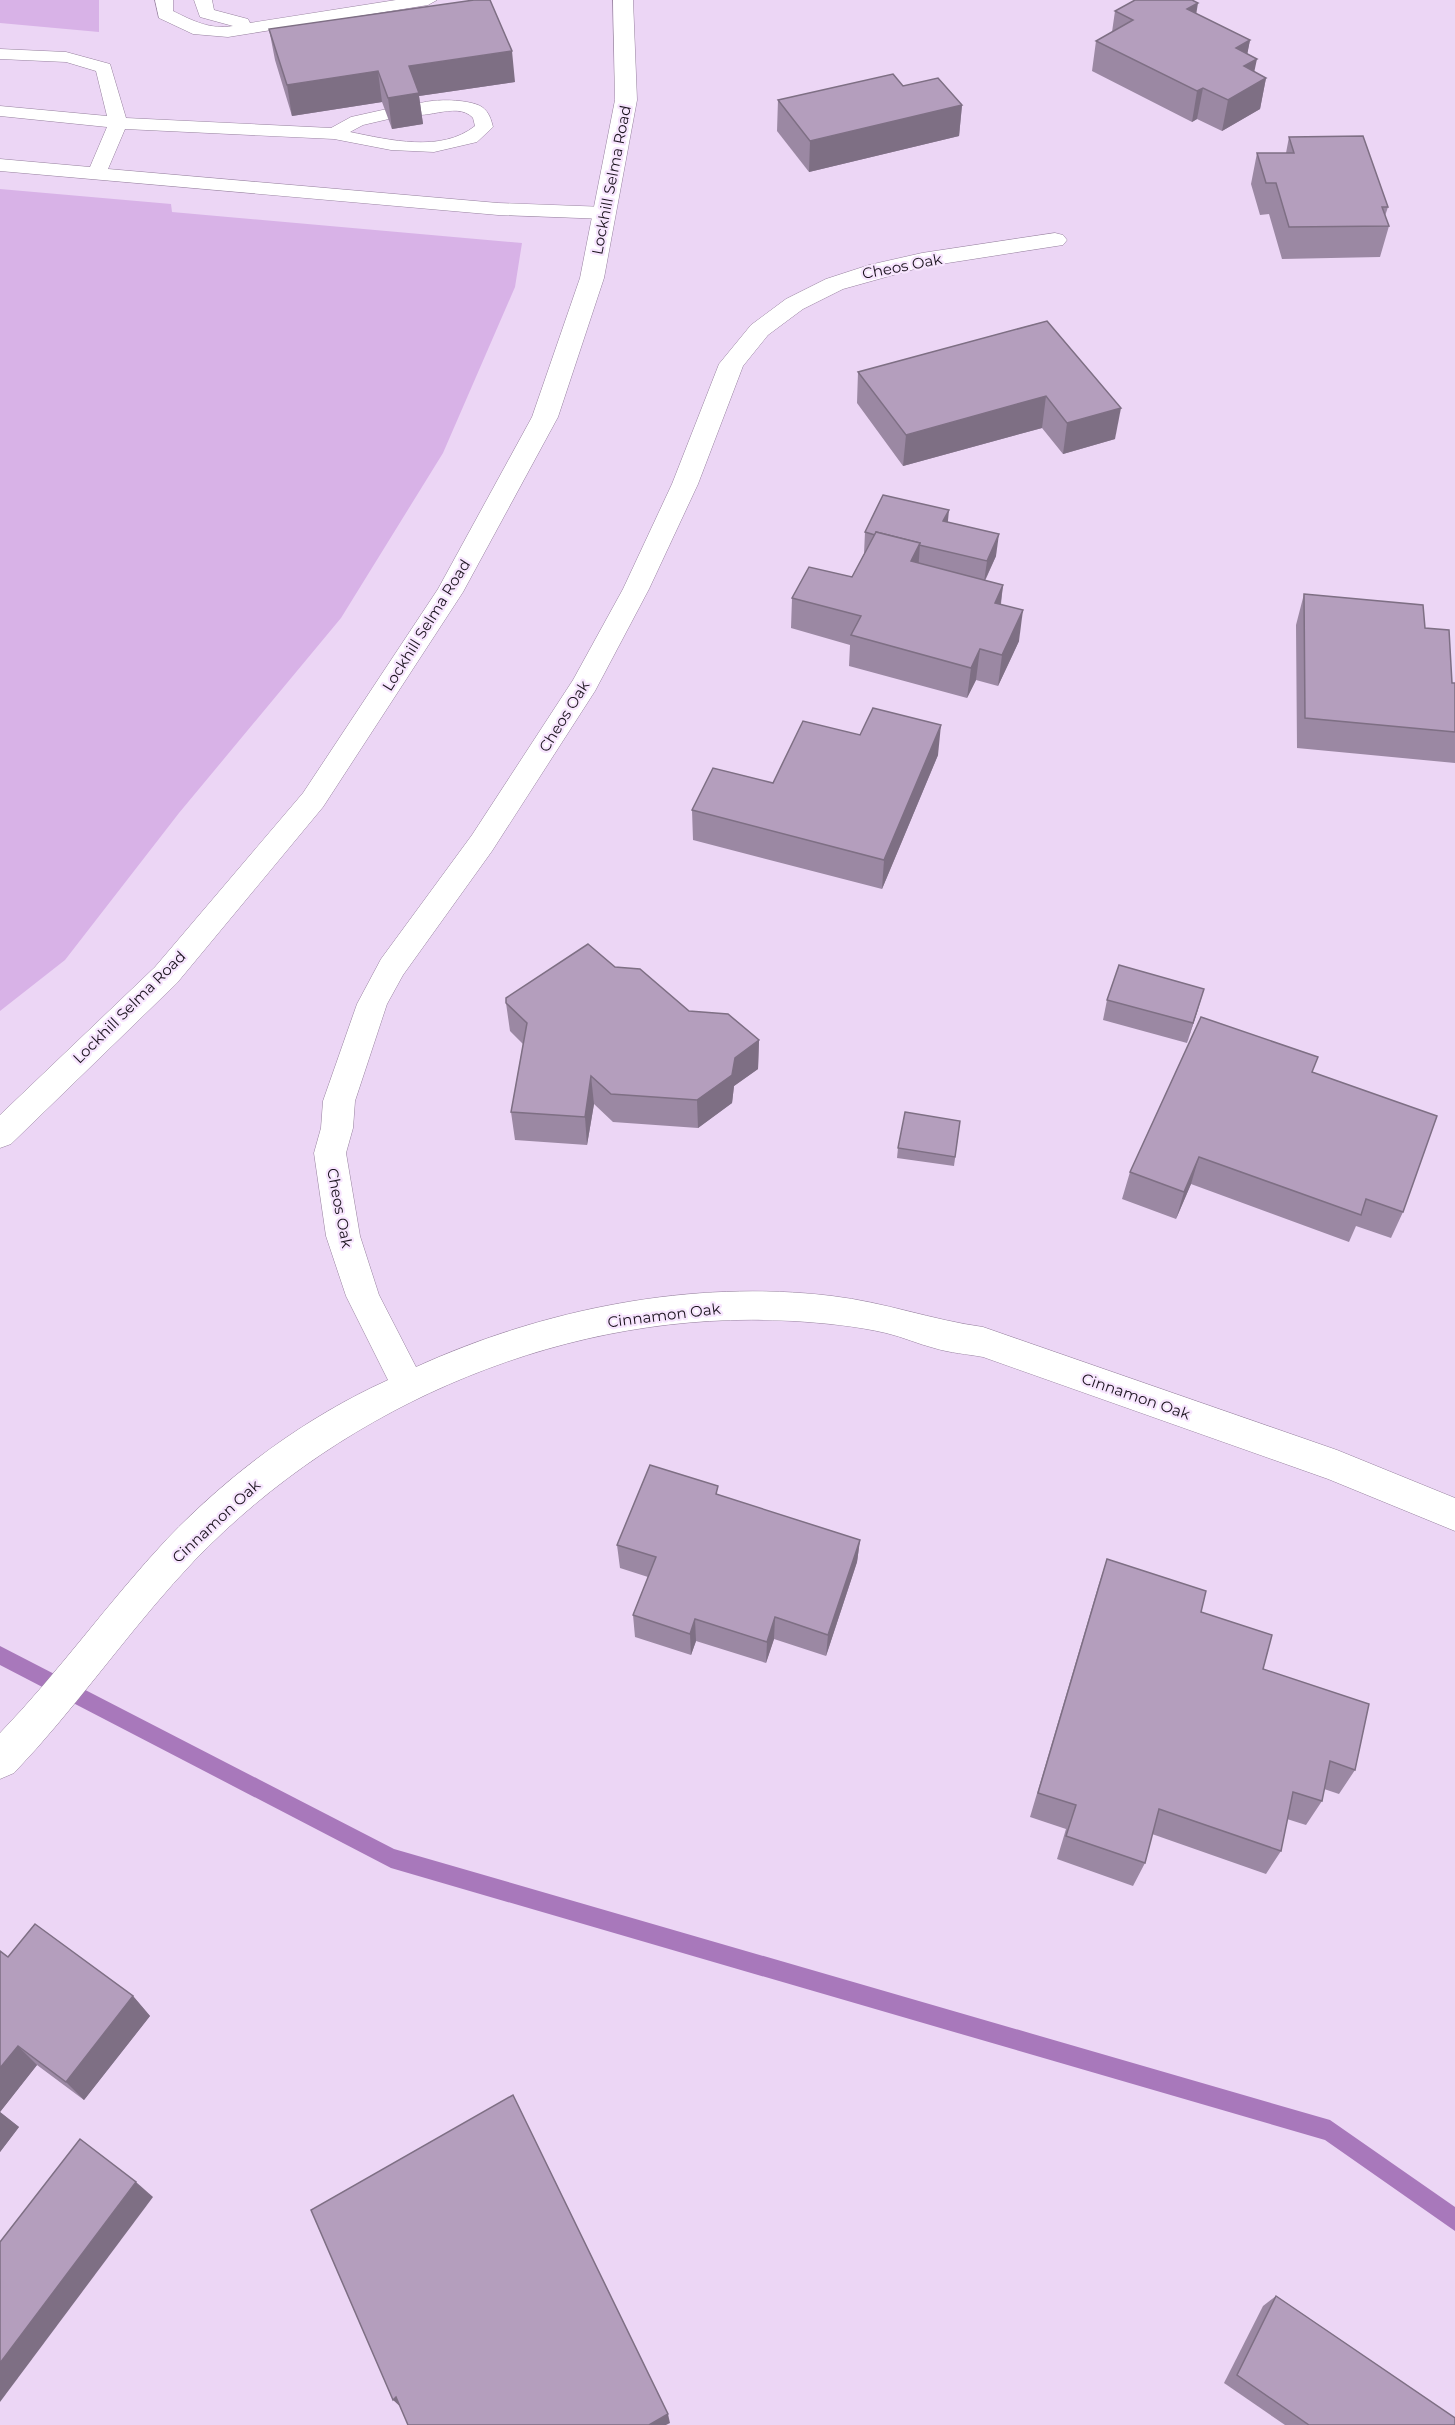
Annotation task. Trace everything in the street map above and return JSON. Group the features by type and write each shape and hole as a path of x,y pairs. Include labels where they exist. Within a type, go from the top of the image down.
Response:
{"street":[{"name":"Lockhill Selma Road","path":"0,1135 166,975 313,800 450,592 545,417 591,278 606,213 626,100 623,0"},
{"name":"Cheos Oak","path":"408,1385 363,1296 343,1236 332,1182 330,1153 337,1128 339,1101 372,1004 392,967 489,833 585,684 636,589 685,484 731,364 743,346 773,317 805,296 849,277 882,268 1055,240"},
{"name":"Cinnamon Oak","path":"0,1760 183,1549 243,1493 311,1440 408,1385 476,1355 555,1330 654,1313 704,1308 781,1306 883,1318 944,1336 984,1342 1337,1466 1455,1515"}],"lane":[{"path":"164,0 165,14 199,30 228,32 428,0"},
{"path":"188,0 190,13 256,27"},
{"path":"203,0 206,12 256,27"},
{"path":"0,54 75,58 91,61 104,68 118,123 97,174"},
{"path":"0,111 118,123 334,134 366,141 428,147 458,145 476,137 484,127 484,117 476,109 446,105 417,110"},
{"path":"334,134 357,121 387,114"},
{"path":"0,165 486,208 606,213"}],"shaded area":[{"path":"0,0 99,0 99,32 0,23"},
{"path":"0,189 171,204 172,212 522,243 515,287 443,453 341,618 179,813 65,960 0,1011"}],"building":[{"path":"474,0 490,0 512,51 409,66 419,93 388,98 378,71 287,85 269,29"},
{"path":"1135,0 1192,0 1198,3 1187,9 1250,40 1236,48 1257,59 1244,66 1266,78 1228,100 1203,88 1197,91 1096,41 1133,20 1115,11"},
{"path":"893,74 903,86 938,78 962,105 810,141 778,100"},
{"path":"1363,136 1388,207 1382,207 1389,226 1289,227 1276,183 1266,183 1257,153 1294,153 1289,137"},
{"path":"1047,321 1121,408 1067,423 1046,396 906,435 858,372"},
{"path":"883,495 949,510 943,521 999,534 987,561 876,532 875,535 865,532"},
{"path":"876,532 920,543 911,561 1003,585 995,603 1023,610 1002,655 980,649 971,668 851,635 861,616 792,598 809,567 852,577"},
{"path":"1304,594 1423,605 1425,628 1449,630 1452,683 1455,683 1455,732 1305,718"},
{"path":"873,708 941,725 884,860 692,810 713,768 773,783 803,721 860,735"},
{"path":"588,944 615,967 640,969 689,1011 728,1014 759,1040 735,1058 732,1075 697,1100 611,1094 591,1076 585,1117 511,1112 527,1023 506,1003 506,998"},
{"path":"1119,965 1204,989 1193,1023 1107,1000"},
{"path":"1201,1017 1318,1057 1312,1072 1437,1116 1403,1212 1366,1199 1361,1215 1199,1157 1184,1192 1130,1172"},
{"path":"905,1112 960,1121 955,1157 898,1148"},
{"path":"650,1465 718,1486 716,1494 860,1540 828,1635 775,1617 767,1642 695,1619 690,1634 633,1615 656,1557 617,1545"},
{"path":"1107,1559 1206,1591 1201,1612 1272,1635 1263,1669 1369,1704 1355,1770 1330,1761 1322,1801 1293,1792 1281,1851 1159,1809 1145,1863 1066,1836 1076,1805 1038,1793"},
{"path":"35,1924 133,1996 66,2082 18,2046 0,2068 0,1951 8,1957"},
{"path":"513,2095 668,2414 649,2425 408,2425 396,2397 393,2400 311,2210"},
{"path":"80,2139 136,2182 0,2363 0,2242"},
{"path":"1276,2296 1455,2418 1455,2425 1309,2425 1237,2375"}],"waterway":[{"path":"0,1655 391,1858 1330,2131 1455,2220"}]}
